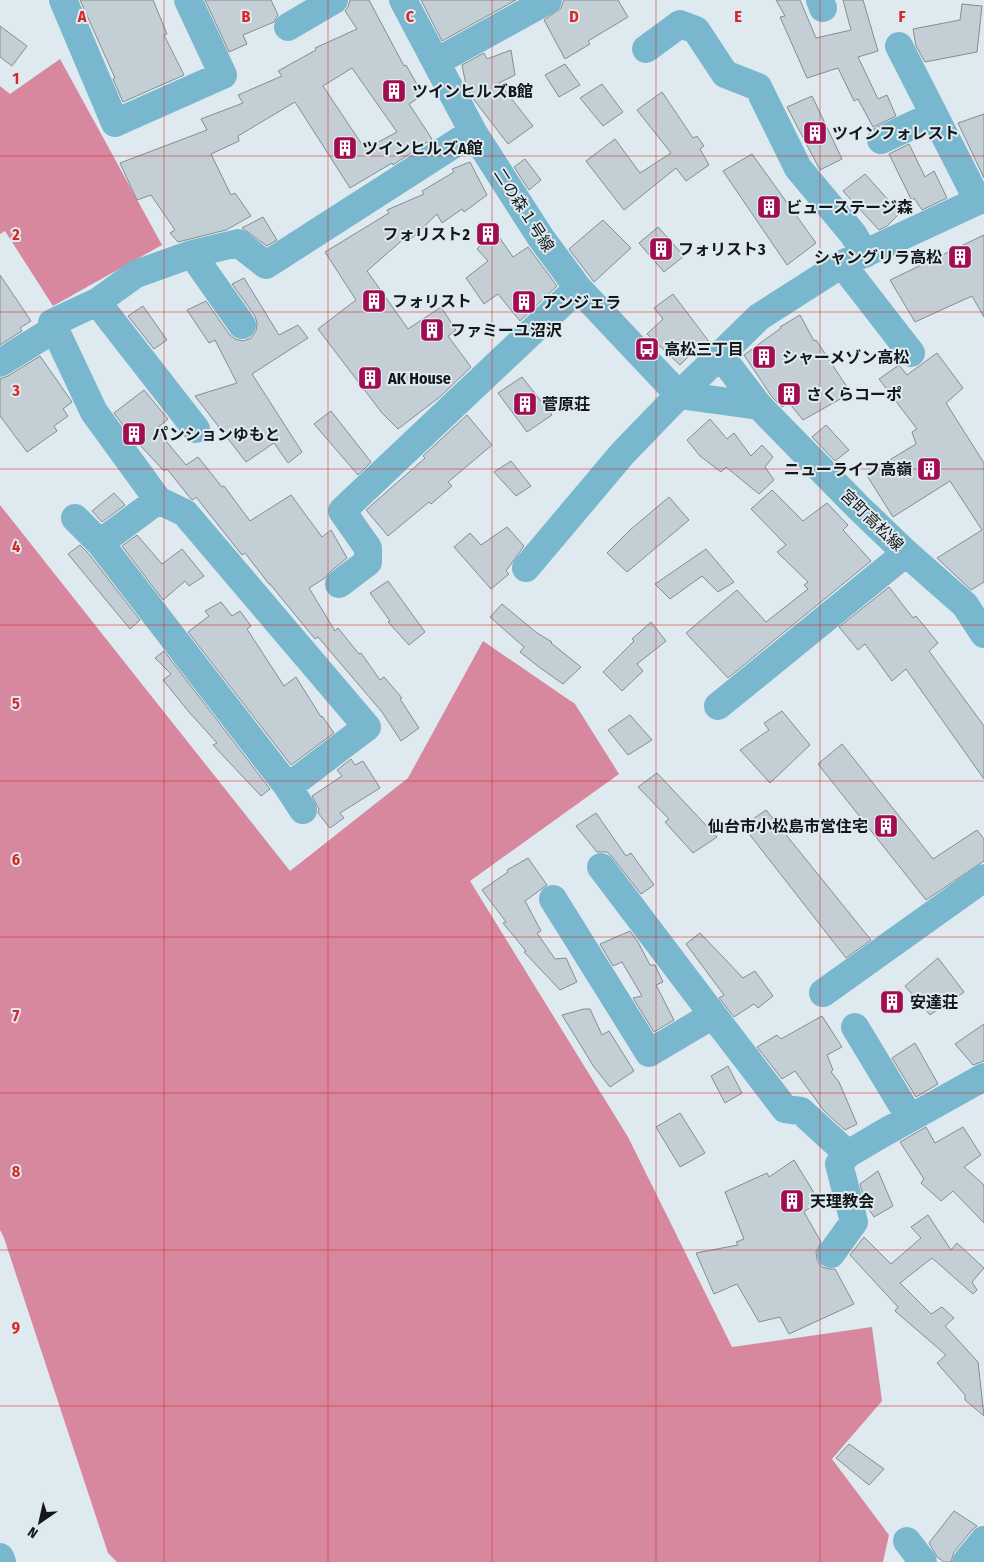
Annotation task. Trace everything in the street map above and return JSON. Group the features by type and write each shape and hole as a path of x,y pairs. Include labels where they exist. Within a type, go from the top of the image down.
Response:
{"street":[{"path":"63,0 115,123 223,75 188,0"},
{"path":"288,27 334,0"},
{"name":"二の森１号線","path":"403,0 473,132 540,238 578,288 679,395"},
{"path":"436,62 548,0"},
{"path":"646,49 680,24 696,30 725,74 758,87 798,168 853,234 853,259 911,353"},
{"path":"526,568 622,454 759,317 853,259 981,200 934,115 899,46"},
{"path":"881,140 934,115"},
{"path":"288,787 367,727 185,513 158,500 94,412 52,323 97,302 136,274 192,254 238,243 266,265 473,132"},
{"path":"192,254 242,325"},
{"path":"339,584 368,562 368,548 342,511 578,288"},
{"path":"97,302 196,429"},
{"path":"0,363 56,328"},
{"name":"宮町高松線","path":"720,355 759,406 859,508 906,552 974,599 984,634"},
{"path":"679,395 759,406"},
{"path":"100,543 158,500"},
{"path":"75,518 100,543 288,787 303,810"},
{"path":"718,706 906,552"},
{"path":"601,866 785,1109 801,1111 848,1154"},
{"path":"823,993 984,878"},
{"path":"553,899 649,1053 713,1015"},
{"path":"855,1027 910,1118"},
{"path":"832,1254 854,1222 838,1164 848,1154 984,1077"},
{"path":"966,1562 984,1540"},
{"path":"0,1557 2,1562"}],"shaded area":[{"path":"60,59 162,245 53,306 5,231 0,234 0,86 10,94"},
{"path":"0,505 290,871 408,778 483,641 575,704 619,774 470,881 628,1137 732,1347 872,1327 882,1401 832,1459 889,1535 883,1562 117,1562 108,1553 0,1230"}],"building":[{"path":"80,0 153,0 167,34 164,35 184,75 123,102 113,79 115,78"},
{"path":"205,0 271,0 278,15 274,22 243,35 247,44 229,52"},
{"path":"350,0 369,0 404,66 406,65 423,95 409,104 432,139 393,165 392,163 350,188 295,102 238,136 239,141 211,154 231,195 235,193 251,216 226,230 178,242 170,233 175,230 151,195 137,200 120,163 207,130 201,119 243,103 238,95 282,76 278,71 316,50 315,48 357,29 345,11","holes":["352,68 397,132 365,149 323,86"]},
{"path":"421,0 516,0 442,41"},
{"path":"564,0 618,0 628,17 588,41 590,44 565,59 544,20 561,8"},
{"path":"776,0 800,0 816,38 851,30 843,0 863,0 878,51 858,57 878,99 887,95 896,116 873,127 858,99 854,101 838,68 807,78 780,17 785,16"},
{"path":"962,4 982,6 977,52 925,62 916,46 913,29 960,20"},
{"path":"0,26 27,46 12,66 0,57"},
{"path":"511,50 515,75 499,83 533,126 508,144 471,96 466,85 462,65 484,53 487,59"},
{"path":"565,64 580,85 559,97 545,75"},
{"path":"602,84 623,112 603,126 580,98"},
{"path":"662,92 693,138 697,136 704,146 700,149 709,165 686,181 676,168 624,210 586,161 615,139 640,173 671,153 637,110"},
{"name":"ツインフォレスト","path":"812,96 842,159 820,170 787,107"},
{"path":"984,114 984,178 958,123"},
{"path":"909,144 925,177 934,171 947,198 922,210 914,198 912,201 889,154"},
{"name":"ビューステージ森","path":"752,154 816,243 787,265 723,171"},
{"path":"525,159 541,180 529,190 514,167"},
{"path":"470,162 487,195 464,212 462,209 442,223 437,214 410,240 407,236 367,271 408,329 441,307 456,330 448,336 471,367 441,396 398,429 382,413 318,329 356,300 325,252 389,213 387,210 424,194 422,191 454,172 452,169"},
{"path":"865,174 900,213 887,226 879,230 843,191"},
{"path":"263,217 277,240 267,246 242,228"},
{"path":"603,220 631,248 594,282 569,249"},
{"name":"フォリスト3","path":"658,227 684,256 664,272 639,243"},
{"path":"495,231 513,257 528,247 557,286 520,321 498,294 484,304 466,278 488,261 477,249"},
{"name":"シャングリラ高松","path":"984,235 984,317 972,296 915,322 890,280"},
{"path":"0,275 31,321 20,328 22,331 0,345"},
{"path":"244,278 279,335 298,325 308,338 252,374 302,452 288,463 274,443 246,462 195,396 237,383 215,340 209,343 187,310 206,301 229,334 235,339 243,341 251,338 256,331 257,323 255,316 232,284"},
{"path":"673,294 710,343 695,357 692,353 680,365 647,334 663,319 654,308"},
{"path":"143,306 167,340 154,349 128,316"},
{"path":"800,315 814,341 816,340 851,393 803,420 789,403 782,407 772,397 744,355 780,327"},
{"path":"937,353 963,388 946,403 984,463 984,582 971,590 937,558 982,530 950,481 893,517 866,474 916,444 912,432 917,429 879,379 899,365 907,375"},
{"path":"40,356 72,402 63,409 68,416 54,426 57,431 27,452 0,416 0,379"},
{"name":"菅原荘","path":"522,377 552,415 527,432 498,393"},
{"path":"144,390 168,419 156,429 186,465 198,457 222,487 224,486 250,521 291,495 322,537 331,530 347,558 325,578 309,588 335,631 338,628 359,654 361,653 380,680 384,677 402,698 400,699 419,728 401,741 382,712 318,637 315,639 245,553 242,555 196,497 193,500 191,499 167,469 164,471 137,444 114,413"},
{"path":"331,411 371,462 358,475 314,424"},
{"path":"467,415 492,445 448,482 452,486 431,504 429,502 388,536 366,510 425,458 423,456"},
{"path":"710,419 727,439 734,433 751,456 762,445 773,457 765,467 774,480 759,494 726,467 721,472 700,456 687,440"},
{"path":"826,425 849,450 835,461 812,437"},
{"path":"511,461 531,486 516,496 494,472"},
{"path":"772,490 803,521 827,503 848,525 843,530 871,561 728,678 686,633 737,590 766,622 808,589 804,585 808,582 777,552 786,545 751,509"},
{"path":"114,493 125,505 102,522 92,511"},
{"path":"669,497 689,520 627,572 607,553 630,530"},
{"path":"507,527 524,546 506,571 509,574 491,589 454,547 470,533 481,545"},
{"path":"137,535 162,564 182,549 204,576 189,586 185,581 163,600 122,546"},
{"path":"80,545 140,620 130,629 68,554"},
{"path":"706,549 734,582 718,592 702,576 670,599 655,584"},
{"path":"388,581 425,632 409,645 388,622 390,621 370,593"},
{"path":"889,587 913,618 916,616 938,643 929,651 984,726 984,779 906,669 892,681 865,644 858,650 839,627"},
{"path":"221,602 232,616 240,611 251,626 247,629 284,686 296,677 321,717 334,733 291,765 188,632 209,616 205,611"},
{"path":"502,604 581,667 563,684 520,652 524,647 490,617"},
{"path":"651,622 666,641 637,664 643,671 622,691 603,672 634,641 632,639"},
{"path":"164,651 270,789 261,796 213,745 217,743 163,680 171,674 155,658"},
{"path":"782,711 810,745 770,783 740,750 769,730 764,723"},
{"path":"630,715 652,740 628,755 608,730"},
{"name":"仙台市小松島市営住宅","path":"842,744 933,859 977,830 984,839 984,861 926,900 818,764"},
{"path":"351,759 355,765 363,761 380,788 340,813 344,818 330,828 318,813 319,809 312,796 342,776 337,770"},
{"path":"657,773 717,837 693,853 665,822 669,819 638,787"},
{"name":"仙台市小松島市営住宅","path":"766,810 871,940 846,958 743,826"},
{"path":"596,813 626,856 631,853 654,885 641,894 613,858 607,852 597,852 576,826"},
{"path":"528,858 547,885 525,901 541,931 537,933 555,959 566,958 577,982 560,990 524,952 526,951 503,923 506,922 482,890 508,872 507,870"},
{"path":"630,931 650,965 655,965 663,982 656,985 674,1020 654,1032 633,998 642,996 622,962 613,966 600,944"},
{"path":"700,933 743,978 755,971 773,996 758,1008 754,1004 734,1017 719,998 724,995 686,944"},
{"path":"938,958 964,992 930,1015 905,986"},
{"path":"590,1009 602,1035 609,1031 634,1071 610,1087 594,1067 562,1015"},
{"path":"822,1016 842,1047 827,1055 833,1070 831,1072 839,1082 857,1124 845,1130 824,1111 795,1071 782,1079 757,1047 777,1035 781,1039"},
{"path":"984,1024 984,1061 973,1065 955,1044"},
{"path":"915,1043 938,1084 916,1097 892,1058"},
{"path":"728,1066 742,1093 725,1103 711,1076"},
{"path":"680,1113 705,1153 680,1167 656,1127"},
{"path":"926,1127 935,1143 963,1127 981,1155 964,1167 984,1185 984,1223 953,1191 941,1201 921,1183 924,1179 900,1142"},
{"path":"794,1160 819,1201 804,1212 821,1242 816,1252 817,1260 822,1267 835,1269 854,1304 789,1334 780,1317 759,1322 737,1284 714,1294 696,1253 738,1245 736,1242 744,1239 725,1192 767,1173 769,1177"},
{"path":"878,1171 893,1206 874,1217 865,1203 860,1184"},
{"path":"928,1215 951,1250 957,1243 984,1268 972,1282 977,1290 973,1294 932,1258 900,1283 931,1314 942,1307 954,1318 945,1326 978,1362 984,1416 965,1400 965,1395 937,1363 946,1355 895,1311 898,1307 850,1255 864,1237 891,1264 921,1238 911,1227"},
{"path":"849,1444 884,1469 869,1485 836,1458"},
{"path":"954,1511 977,1526 954,1552 951,1562 944,1562 937,1557 929,1543"}],"place":[{"name":"ツインヒルズB館","path":"394,91"},
{"name":"ツインフォレスト","path":"815,133"},
{"name":"ツインヒルズA館","path":"345,148"},
{"name":"ビューステージ森","path":"769,207"},
{"name":"フォリスト2","path":"488,234"},
{"name":"フォリスト3","path":"661,249"},
{"name":"シャングリラ高松","path":"960,257"},
{"name":"フォリスト","path":"374,301"},
{"name":"アンジェラ","path":"524,302"},
{"name":"ファミーユ沼沢","path":"432,330"},
{"name":"高松三丁目","path":"647,349"},
{"name":"シャーメゾン高松","path":"764,357"},
{"name":"AK House","path":"370,378"},
{"name":"さくらコーポ","path":"789,394"},
{"name":"菅原荘","path":"525,404"},
{"name":"パンションゆもと","path":"134,434"},
{"name":"ニューライフ高嶺","path":"929,469"},
{"name":"仙台市小松島市営住宅","path":"886,826"},
{"name":"安達荘","path":"892,1002"},
{"name":"天理教会","path":"792,1201"}]}
